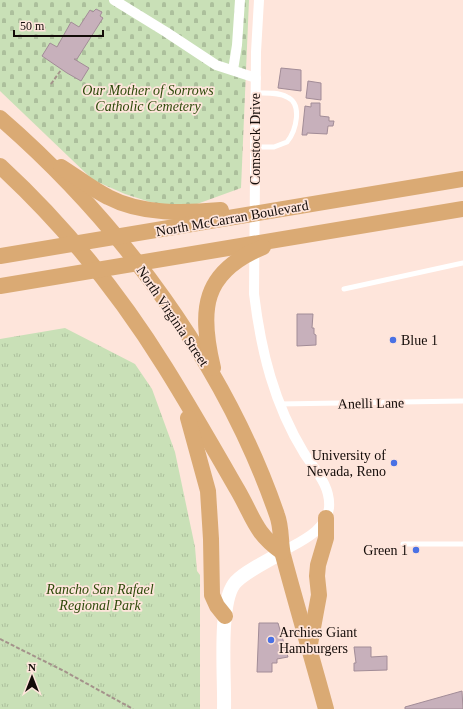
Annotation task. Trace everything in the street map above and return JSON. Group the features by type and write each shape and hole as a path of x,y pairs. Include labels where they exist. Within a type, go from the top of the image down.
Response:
{"main road":[{"name":"North Virginia Street","path":"0,118 38,152 74,189 137,263 185,331 218,386 251,451 272,501 280,525 282,552 310,647 326,709"},
{"path":"38,152 93,188 110,198 125,204 158,210 224,214"},
{"path":"0,166 76,244 134,320 166,368 238,491 259,532 267,541 282,552 244,575 235,583 229,595 225,616 224,709"},
{"name":"North McCarran Boulevard","path":"0,256 116,238 224,214 285,208 463,179"},
{"name":"North McCarran Boulevard","path":"0,286 463,209"},
{"path":"218,386 206,334 206,306 210,293 224,270 247,254 287,238"},
{"path":"182,397 208,491 212,594 217,606 225,616"},
{"path":"310,647 319,595 317,570 326,538 326,518"}],"street":[{"path":"114,0 216,65 256,78"},
{"path":"233,70 237,45 240,0"},
{"name":"Comstock Drive","path":"259,0 256,22 254,294 258,329 271,381 279,404 304,453 324,484 328,495 329,507 326,518"},
{"path":"282,552 314,533 326,518"}],"lane":[{"path":"256,94 287,96 295,105 296,118 294,128 287,142 274,147 256,147"},
{"path":"344,289 463,263"},
{"name":"Anelli Lane","path":"279,404 463,401"},
{"path":"402,544 463,544"}],"path":[{"path":"51,84 61,70"},
{"path":"0,639 64,671 133,709"}],"green space":[{"name":"Our Mother of Sorrows Catholic Cemetery","path":"0,0 249,0 241,188 197,204 174,206 150,202 125,194 93,180 0,91"},
{"name":"Rancho San Rafael Regional Park","path":"65,328 135,364 152,389 175,452 195,547 197,571 200,575 200,709 0,709 0,339"}],"building":[{"path":"96,9 102,12 100,16 103,18 77,59 74,59 89,68 81,81 42,56 50,43 57,47 71,22 79,27 90,10 93,12"},
{"path":"281,68 301,70 301,91 278,88"},
{"path":"308,81 321,83 321,100 306,98"},
{"path":"311,103 320,103 320,116 329,117 329,121 334,121 333,126 328,126 327,134 307,133 307,135 302,135 305,106 311,107"},
{"path":"297,314 313,314 312,328 314,328 314,334 316,335 316,345 297,346"},
{"name":"Archies Giant Hamburgers","path":"259,623 278,623 288,657 277,659 277,663 272,663 272,672 257,672"},
{"path":"354,647 371,647 371,657 387,656 387,670 354,671 354,663 356,663"},
{"path":"462,691 463,709 405,709 405,707"}],"place":[{"name":"Blue 1","path":"393,340"},
{"name":"University of Nevada, Reno","path":"394,463"},
{"name":"Green 1","path":"416,550"},
{"name":"Archies Giant Hamburgers","path":"271,640"}]}
